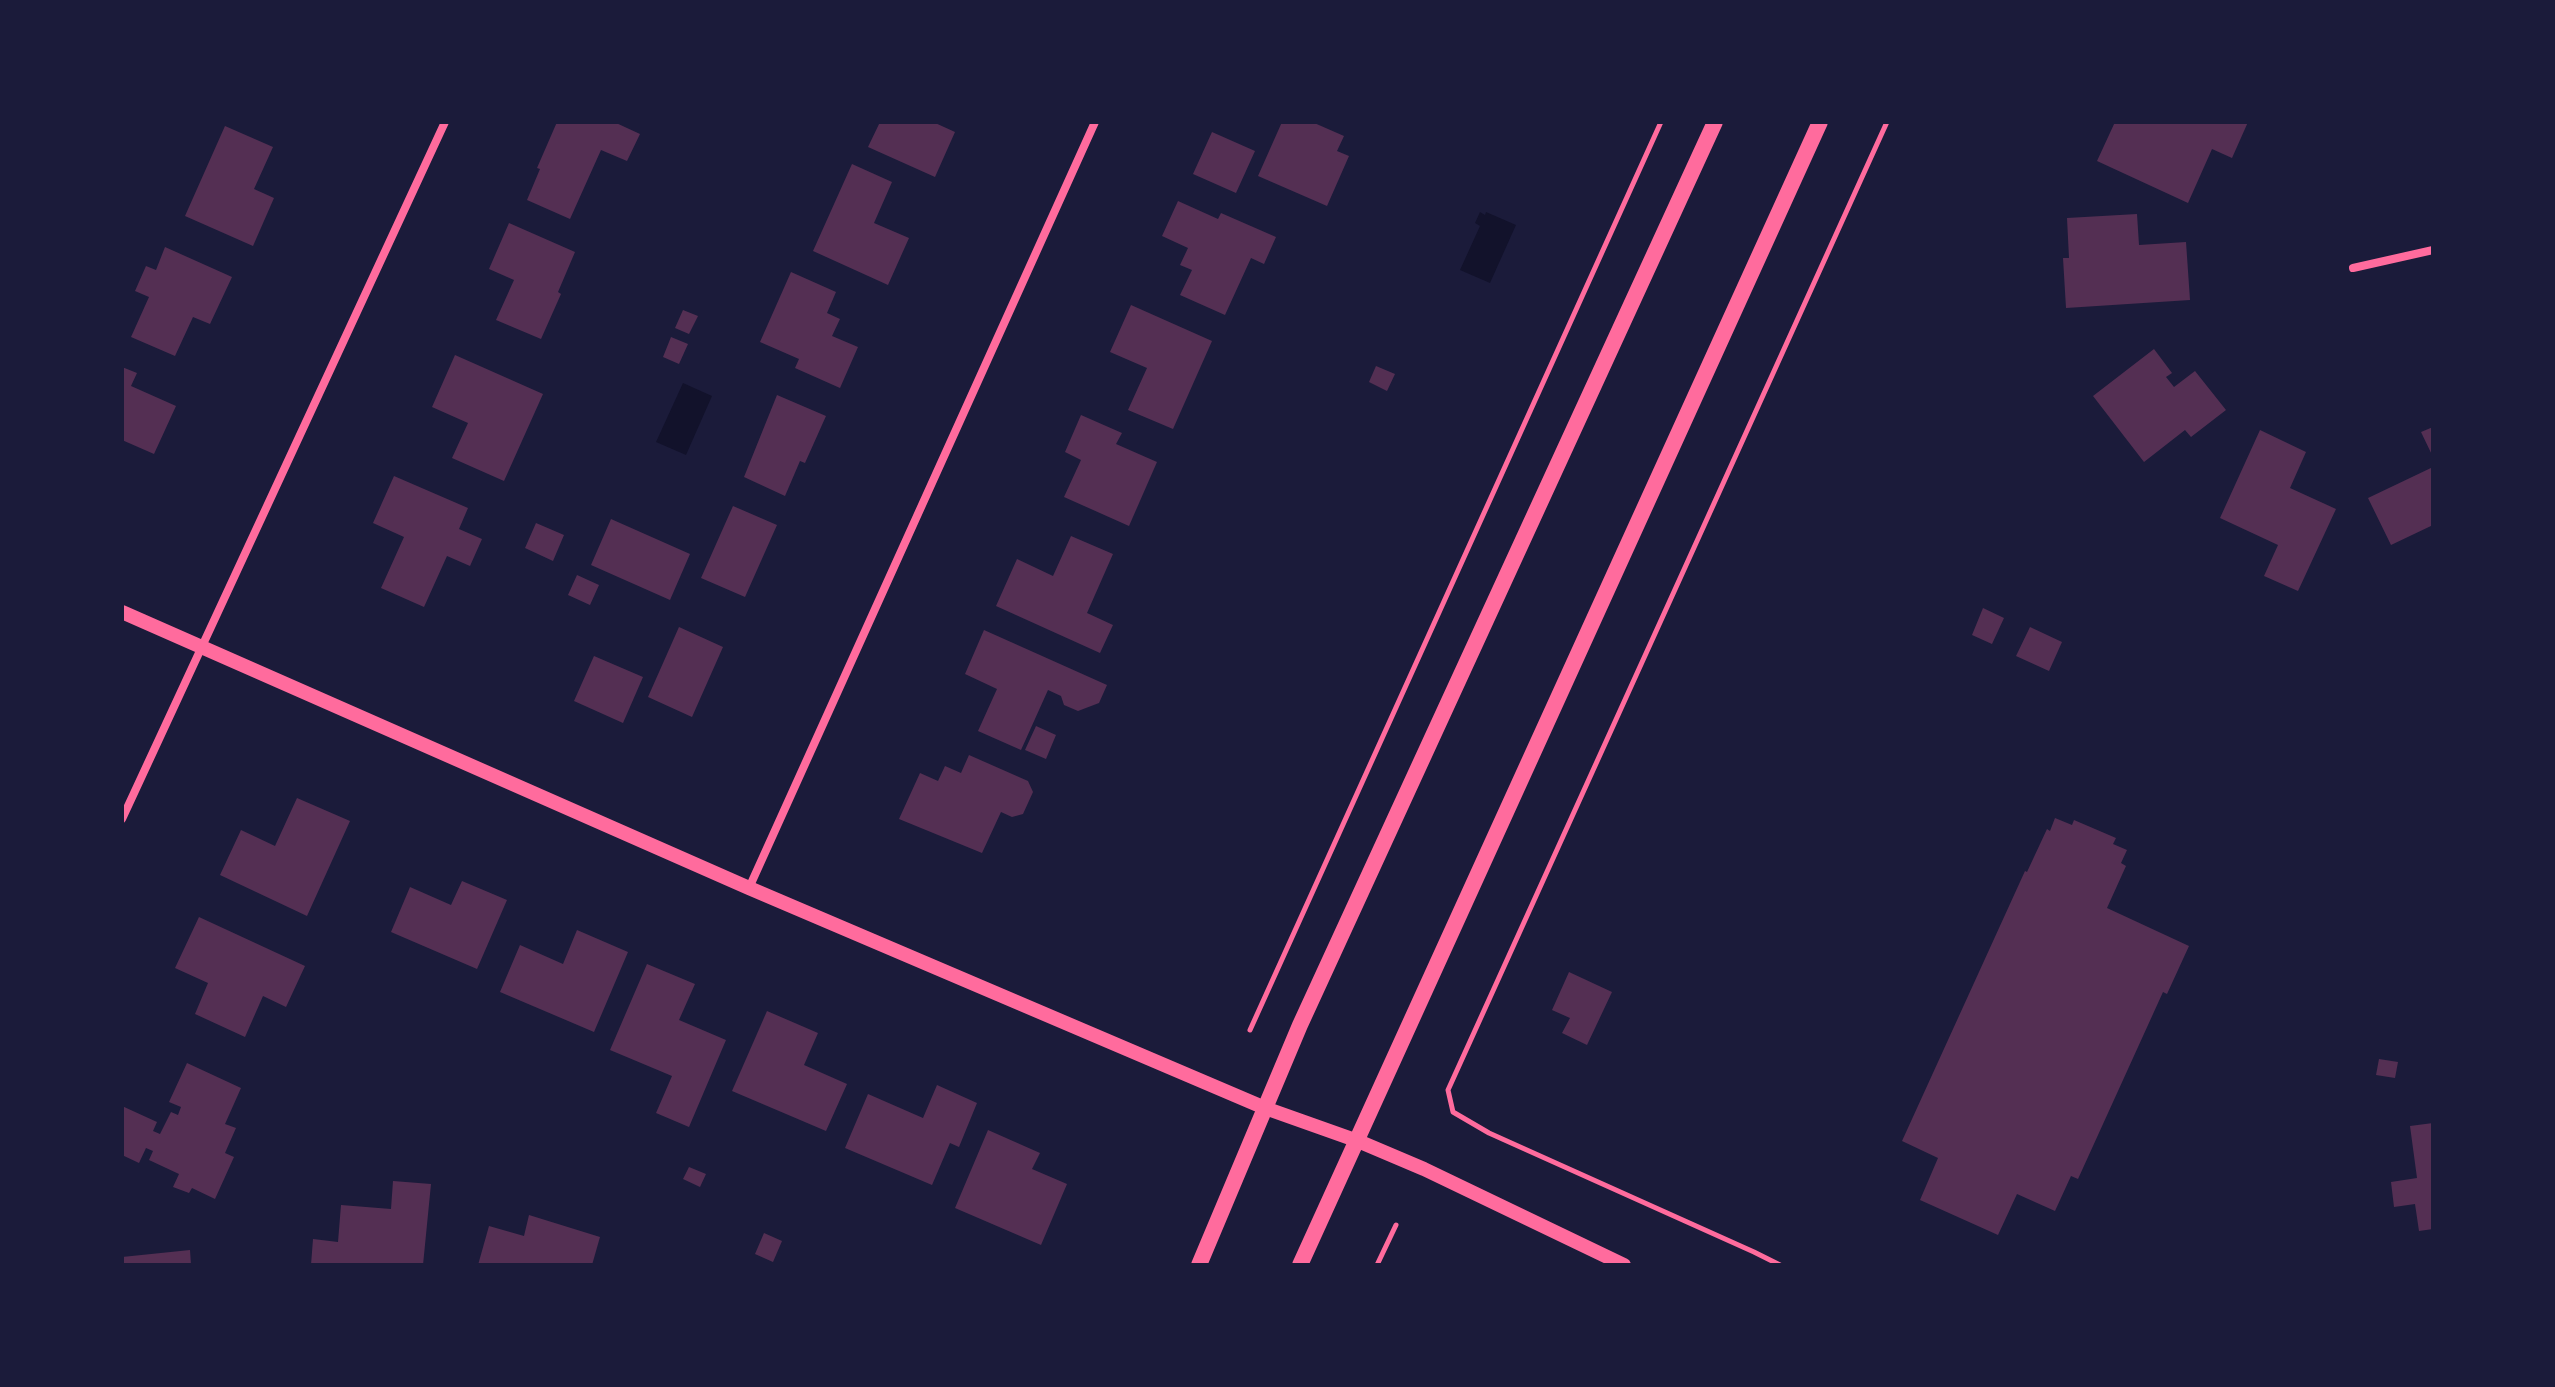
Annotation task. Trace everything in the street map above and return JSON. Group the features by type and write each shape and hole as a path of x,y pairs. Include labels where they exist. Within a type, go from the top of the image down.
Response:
{"main road":[{"path":"1199,1265 1298,1030 1715,122"},
{"path":"1300,1265 1820,122"}],"street":[{"path":"122,819 445,122"},
{"path":"749,888 1095,122"},
{"path":"2353,268 2433,250"},
{"path":"122,612 749,888 1265,1108 1358,1141 1424,1169 1624,1265"}],"path":[{"path":"1250,1030 1661,122"},
{"path":"1780,1265 1489,1133 1453,1112 1448,1090 1887,122"},
{"path":"1377,1265 1396,1225"}],"shaded area":[{"path":"1480,212 1516,225 1490,283 1460,270 1480,226 1475,223"},
{"path":"683,383 712,396 686,455 656,442"}],"building":[{"path":"557,122 614,122 640,134 627,161 601,150 570,219 527,200"},
{"path":"880,122 933,122 955,132 935,177 868,147"},
{"path":"1282,122 1312,122 1344,136 1337,151 1349,156 1327,206 1258,176"},
{"path":"2115,122 2248,122 2232,158 2212,149 2188,203 2097,161"},
{"path":"225,126 273,147 254,189 274,198 253,246 185,216"},
{"path":"1212,132 1255,151 1236,193 1193,174"},
{"path":"852,164 892,182 874,223 909,238 888,285 813,251"},
{"path":"1178,201 1218,219 1221,213 1276,237 1264,264 1251,258 1225,315 1180,295 1192,270 1180,265 1188,248 1162,236"},
{"path":"2137,214 2139,245 2186,242 2190,300 2066,308 2063,258 2069,258 2067,218"},
{"path":"509,223 575,252 541,339 496,320 514,280 489,269"},
{"path":"165,247 232,277 210,324 193,317 175,356 131,337 149,297 135,291 146,266 156,270"},
{"path":"791,272 836,292 827,313 840,319 832,336 858,347 840,388 795,368 799,359 760,342"},
{"path":"1131,305 1212,341 1173,429 1128,410 1147,368 1110,352"},
{"path":"683,310 698,316 689,334 675,328"},
{"path":"671,337 688,344 679,364 663,357"},
{"path":"2154,349 2172,373 2166,377 2174,387 2195,371 2226,410 2191,437 2185,430 2144,462 2093,396"},
{"path":"455,355 543,394 504,481 452,458 468,423 432,407"},
{"path":"1376,366 1395,374 1387,391 1369,382"},
{"path":"122,367 137,373 131,386 176,406 154,454 122,440"},
{"path":"777,395 826,416 805,463 800,461 785,496 744,477"},
{"path":"1081,415 1122,433 1116,444 1157,462 1129,526 1064,497 1081,460 1065,452"},
{"path":"2433,427 2433,457 2421,432"},
{"path":"2260,430 2306,452 2290,488 2336,509 2298,591 2264,576 2278,545 2220,518"},
{"path":"2433,467 2433,525 2391,545 2368,498"},
{"path":"394,476 468,508 459,529 482,539 470,566 447,556 424,607 381,588 404,537 373,523"},
{"path":"733,506 777,525 745,597 701,578"},
{"path":"611,519 690,554 670,600 591,565"},
{"path":"536,523 564,535 553,561 525,548"},
{"path":"1071,536 1113,554 1087,613 1113,625 1100,653 996,606 1017,559 1053,576"},
{"path":"577,575 599,585 590,605 568,595"},
{"path":"1983,608 2004,618 1992,644 1972,635"},
{"path":"679,627 723,647 692,717 648,697"},
{"path":"2030,627 2062,642 2049,671 2016,656"},
{"path":"984,630 1107,685 1099,703 1078,711 1064,705 1061,696 1048,690 1021,750 978,731 997,689 965,674"},
{"path":"594,656 643,677 623,723 574,701"},
{"path":"1036,726 1056,735 1046,759 1025,750"},
{"path":"969,755 1028,781 1033,792 1023,814 1012,817 1001,812 982,853 899,819 920,773 938,781 945,766 961,773"},
{"path":"297,798 350,821 307,916 220,875 241,830 275,846"},
{"path":"2055,818 2072,825 2074,820 2116,838 2113,844 2127,850 2121,863 2126,866 2107,908 2189,946 2167,994 2163,992 2078,1179 2071,1176 2055,1211 2017,1194 1998,1235 1920,1200 1938,1158 1902,1141 2025,871"},
{"path":"462,881 507,900 477,969 391,932 410,887 451,905"},
{"path":"199,917 305,966 286,1007 263,996 245,1037 195,1014 208,983 175,968"},
{"path":"577,930 628,952 594,1032 500,992 520,945 563,964"},
{"path":"647,964 695,984 679,1020 726,1040 689,1127 656,1113 672,1076 610,1050"},
{"path":"1569,972 1612,992 1587,1045 1562,1033 1570,1018 1552,1010"},
{"path":"767,1011 818,1033 804,1065 847,1084 826,1131 732,1091"},
{"path":"2379,1059 2398,1062 2395,1078 2376,1075"},
{"path":"187,1063 241,1088 225,1124 236,1128 225,1153 234,1157 215,1199 192,1188 189,1193 173,1187 179,1174 149,1160 153,1151 146,1148 139,1163 122,1155 122,1106 157,1122 153,1131 160,1134 171,1112 178,1115 181,1107 169,1102"},
{"path":"937,1085 977,1103 959,1147 950,1143 932,1185 845,1148 868,1094 923,1118"},
{"path":"2433,1123 2433,1229 2419,1231 2415,1204 2394,1207 2391,1182 2417,1178 2410,1126"},
{"path":"988,1130 1040,1153 1032,1169 1067,1184 1041,1245 955,1208"},
{"path":"689,1167 706,1174 700,1187 683,1179"},
{"path":"393,1181 431,1184 423,1265 311,1265 313,1239 338,1242 341,1205 391,1209"},
{"path":"529,1215 600,1237 592,1265 478,1265 489,1226 524,1236"},
{"path":"764,1233 782,1241 773,1262 755,1254"},
{"path":"190,1250 191,1265 122,1265 122,1257"}]}
